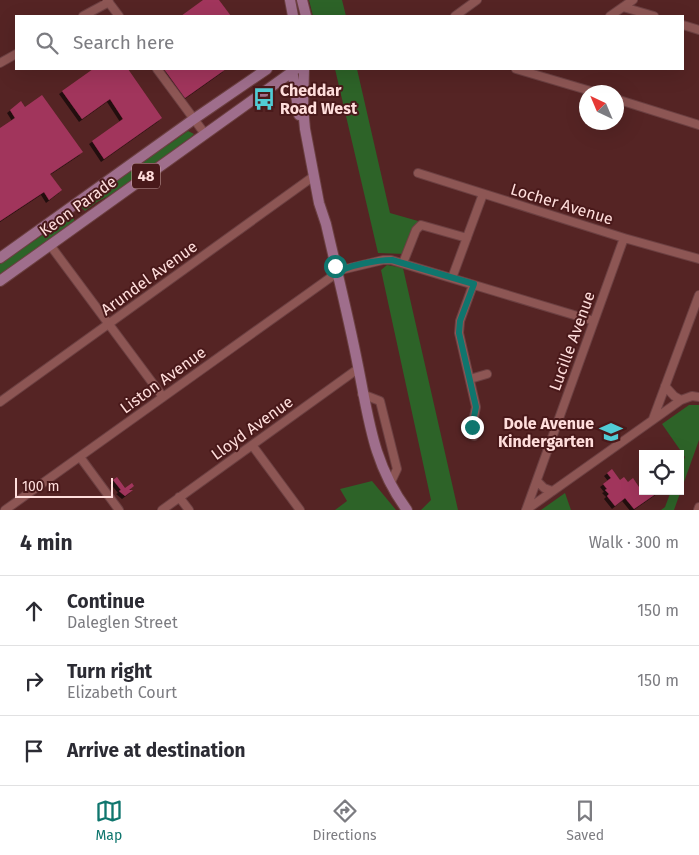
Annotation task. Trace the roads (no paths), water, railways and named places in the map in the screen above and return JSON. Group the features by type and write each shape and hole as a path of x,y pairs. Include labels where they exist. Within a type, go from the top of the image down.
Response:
{"main road":[{"path":"290,0 293,15"},
{"path":"302,0 306,15"},
{"name":"Keon Parade","path":"0,258 266,70"},
{"path":"293,70 296,99 305,129"},
{"name":"Keon Parade","path":"0,281 293,70"},
{"path":"304,70 303,108 305,129 314,176 324,202 326,224 366,395 374,446 390,484 406,510"},
{"path":"75,206 86,220"}],"street":[{"path":"456,15 477,0"},
{"path":"611,15 633,0"},
{"path":"85,15 108,1 118,15"},
{"path":"623,7 651,15"},
{"path":"684,25 699,30"},
{"path":"0,63 15,55"},
{"path":"158,70 204,134"},
{"path":"523,70 543,73 579,86"},
{"path":"624,102 699,125"},
{"name":"Locher Avenue","path":"418,173 624,238 699,259"},
{"name":"Arundel Avenue","path":"0,402 314,176"},
{"path":"452,278 483,194"},
{"path":"403,263 416,230 421,225 467,238"},
{"name":"Lucille Avenue","path":"526,510 624,238"},
{"path":"50,245 163,397"},
{"name":"Liston Avenue","path":"5,510 341,270 383,260 392,260 594,321"},
{"path":"474,284 460,321 459,333 476,407 472,427 474,436"},
{"path":"653,419 699,295"},
{"name":"Lloyd Avenue","path":"162,510 359,368"},
{"path":"470,379 487,374"},
{"path":"665,386 674,396 682,400"},
{"path":"366,395 380,401 397,469 390,484"},
{"path":"526,510 682,400 692,396 699,397"},
{"path":"252,445 300,510"},
{"path":"80,457 119,510"},
{"path":"537,481 544,488 552,492"},
{"path":"180,497 189,510"}],"place":[{"name":"Cheddar Road West","path":"264,99"},
{"name":"Dole Avenue Kindergarten","path":"611,432"}]}
